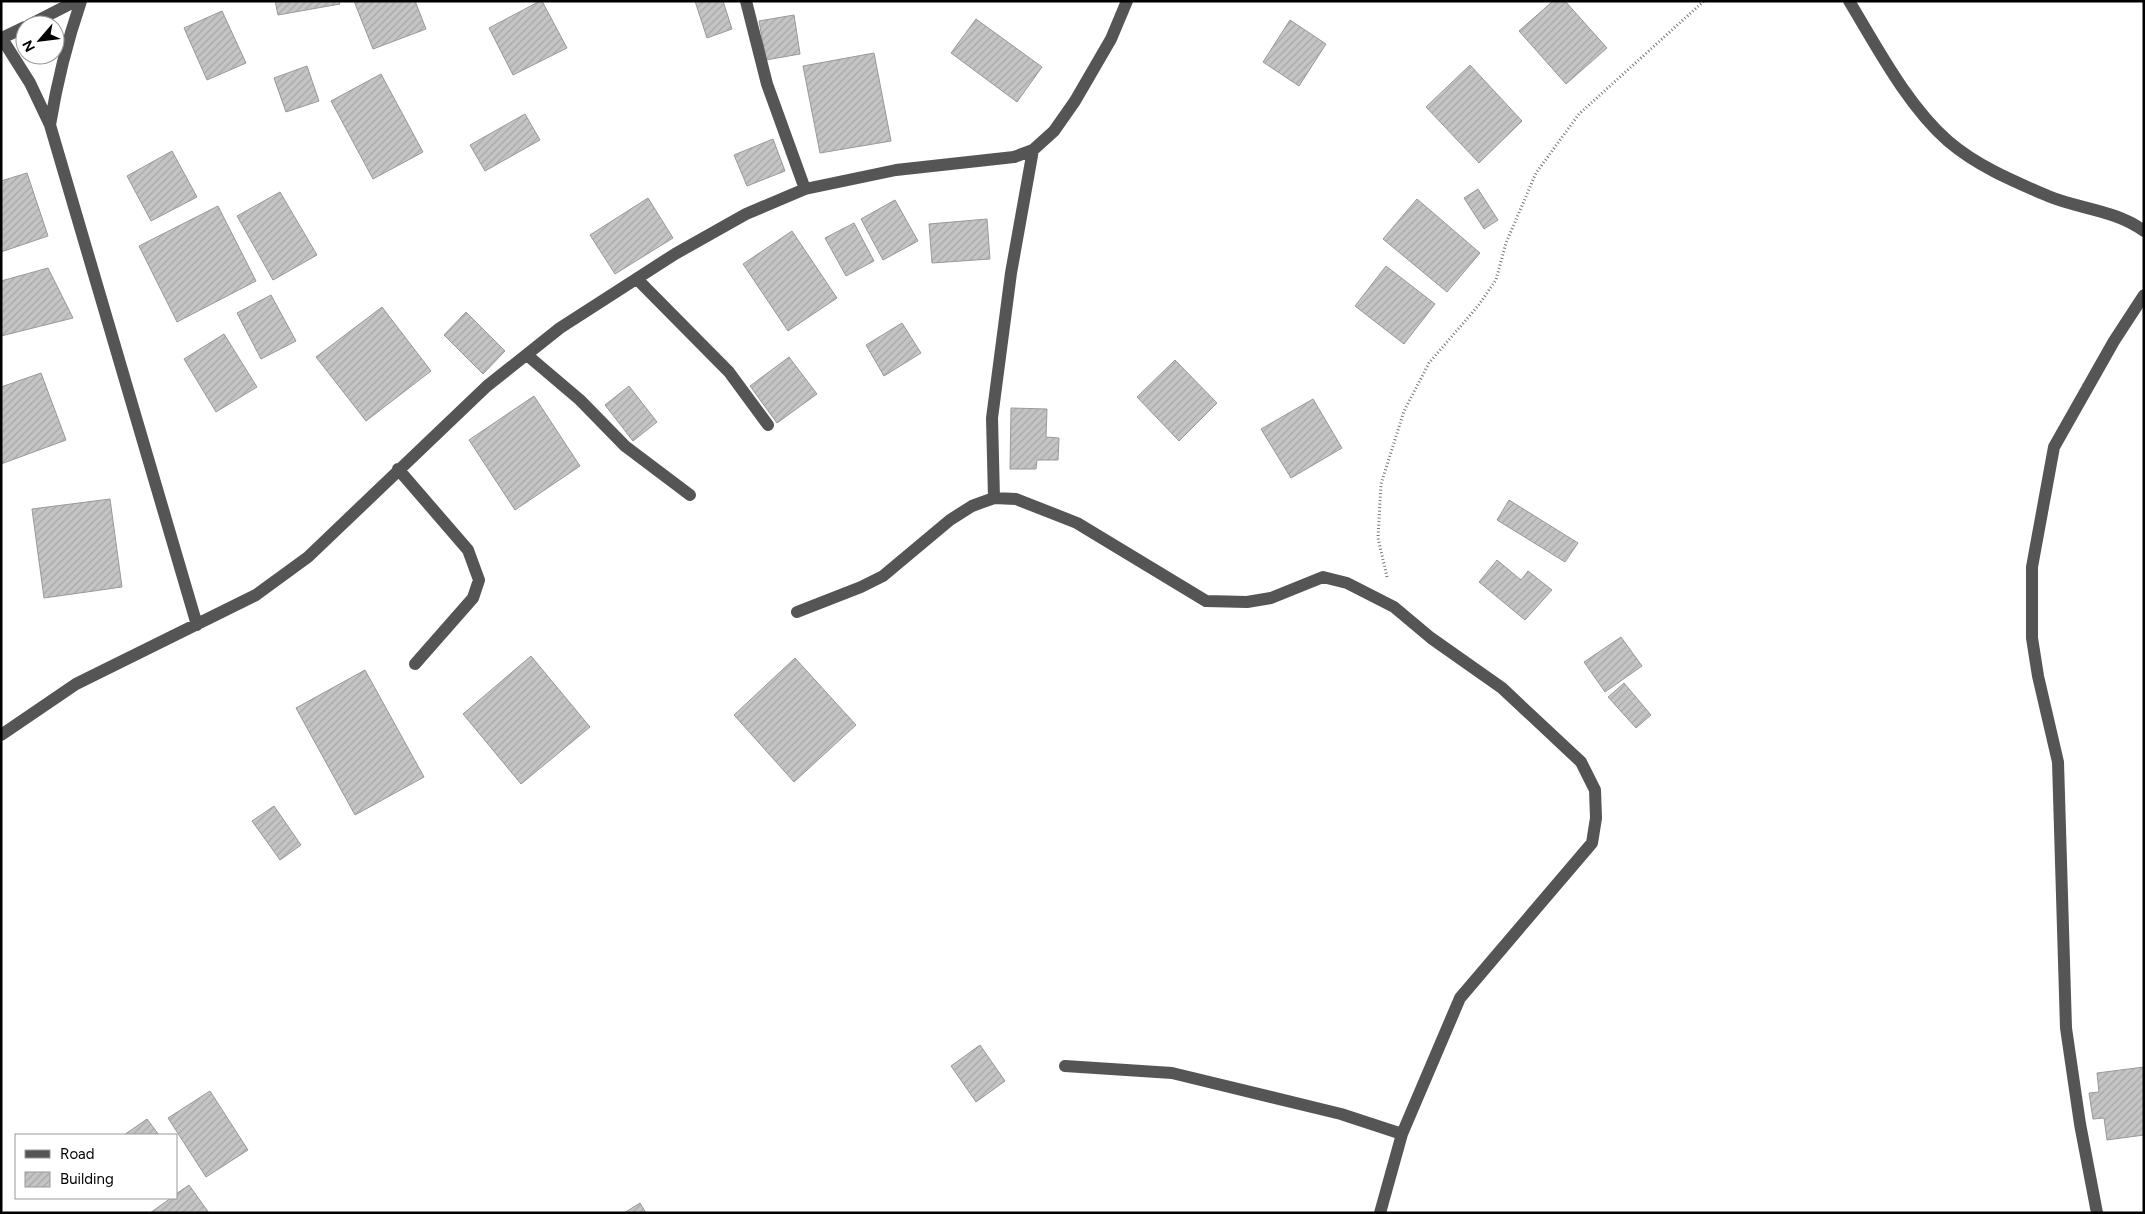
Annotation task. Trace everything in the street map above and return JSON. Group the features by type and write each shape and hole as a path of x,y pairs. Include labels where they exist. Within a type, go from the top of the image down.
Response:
{"street":[{"path":"49,15 76,1"},
{"path":"50,125 56,85 81,1"},
{"path":"746,1 767,84 805,190"},
{"path":"1,735 76,684 256,595 308,557 487,386 560,328 675,254 746,214 805,190 896,170 1014,157 1032,150 1054,131 1075,101 1111,39 1127,1"},
{"path":"1848,1 1883,58 1920,111 1948,141 1995,173 2057,199 2129,220 2144,231"},
{"path":"15,32 2,38 30,83 50,125 197,625"},
{"path":"994,498 992,418 1011,273 1032,150"},
{"path":"637,279 730,372 768,424"},
{"path":"2097,1213 2080,1124 2066,1028 2058,762 2038,676 2034,647 2032,568 2054,446 2114,340 2144,295"},
{"path":"527,355 580,400 625,446 690,495"},
{"path":"398,469 468,550 479,580 473,598 415,664"},
{"path":"797,612 862,587 883,576 950,520 972,506 994,498 1016,499 1077,523 1206,601 1247,602 1270,598 1322,577 1347,582 1394,607 1430,638 1502,688 1581,762 1595,790 1596,818 1592,843 1460,998 1402,1134 1380,1213"},
{"path":"1065,1066 1172,1073 1341,1114 1402,1134"}],"path":[{"path":"1394,607 1378,538 1382,484 1404,411 1429,363 1478,306 1496,280 1512,226 1536,173 1578,114 1704,1"}],"building":[{"path":"275,1 339,1 340,4 278,15"},
{"path":"354,1 415,1 426,29 373,49"},
{"path":"542,1 567,48 513,75 489,28"},
{"path":"695,1 723,1 732,29 707,38"},
{"path":"1553,1 1565,1 1607,48 1566,84 1519,31"},
{"path":"222,11 246,63 207,80 184,28"},
{"path":"794,15 800,54 766,60 759,21"},
{"path":"976,19 1042,67 1017,102 951,53"},
{"path":"1290,20 1326,44 1299,86 1263,62"},
{"path":"874,53 891,141 820,153 803,66"},
{"path":"1470,65 1522,121 1479,163 1426,107"},
{"path":"307,66 319,101 286,112 274,78"},
{"path":"381,74 423,152 373,179 331,101"},
{"path":"525,114 540,140 485,171 470,145"},
{"path":"773,139 785,171 747,186 734,155"},
{"path":"172,151 197,197 151,221 127,176"},
{"path":"27,173 48,236 1,252 1,181"},
{"path":"1478,189 1498,220 1484,229 1464,198"},
{"path":"280,192 317,255 273,280 237,216"},
{"path":"648,198 673,238 615,274 590,235"},
{"path":"1417,199 1480,253 1447,292 1383,239"},
{"path":"895,200 918,241 883,260 861,219"},
{"path":"218,206 256,281 177,322 139,246"},
{"path":"987,219 990,259 932,263 929,224"},
{"path":"854,223 874,261 846,276 825,238"},
{"path":"792,231 837,298 788,331 743,264"},
{"path":"1386,266 1435,304 1404,344 1355,306"},
{"path":"48,268 73,318 1,336 1,281"},
{"path":"271,295 296,341 261,359 237,313"},
{"path":"382,307 431,371 366,421 316,357"},
{"path":"466,312 505,351 483,374 444,335"},
{"path":"902,323 921,353 884,376 866,345"},
{"path":"224,334 257,387 216,412 184,359"},
{"path":"789,357 817,394 777,423 750,386"},
{"path":"1175,360 1217,403 1179,441 1137,397"},
{"path":"41,373 66,440 1,464 1,387"},
{"path":"629,386 657,422 633,441 605,405"},
{"path":"534,396 580,466 515,510 469,440"},
{"path":"1313,399 1342,448 1291,478 1261,429"},
{"path":"1011,408 1047,409 1046,437 1059,438 1058,460 1037,460 1036,469 1010,469"},
{"path":"110,499 122,587 44,598 32,509"},
{"path":"1509,500 1578,543 1565,562 1497,520"},
{"path":"1497,560 1521,580 1528,571 1552,590 1525,620 1479,582"},
{"path":"1621,637 1642,666 1605,692 1584,662"},
{"path":"531,656 590,727 521,784 463,714"},
{"path":"795,658 856,725 794,782 734,715"},
{"path":"365,670 424,777 355,815 296,708"},
{"path":"1624,683 1651,715 1636,728 1608,697"},
{"path":"274,806 301,845 280,860 252,821"},
{"path":"980,1045 1005,1081 976,1102 951,1066"},
{"path":"2144,1067 2144,1135 2107,1140 2104,1118 2093,1119 2089,1093 2099,1092 2097,1073"},
{"path":"210,1091 248,1150 206,1177 168,1118"},
{"path":"147,1119 158,1134 125,1134"},
{"path":"189,1185 209,1213 150,1213 170,1199 178,1199 178,1193"},
{"path":"640,1203 646,1213 624,1213"}]}
